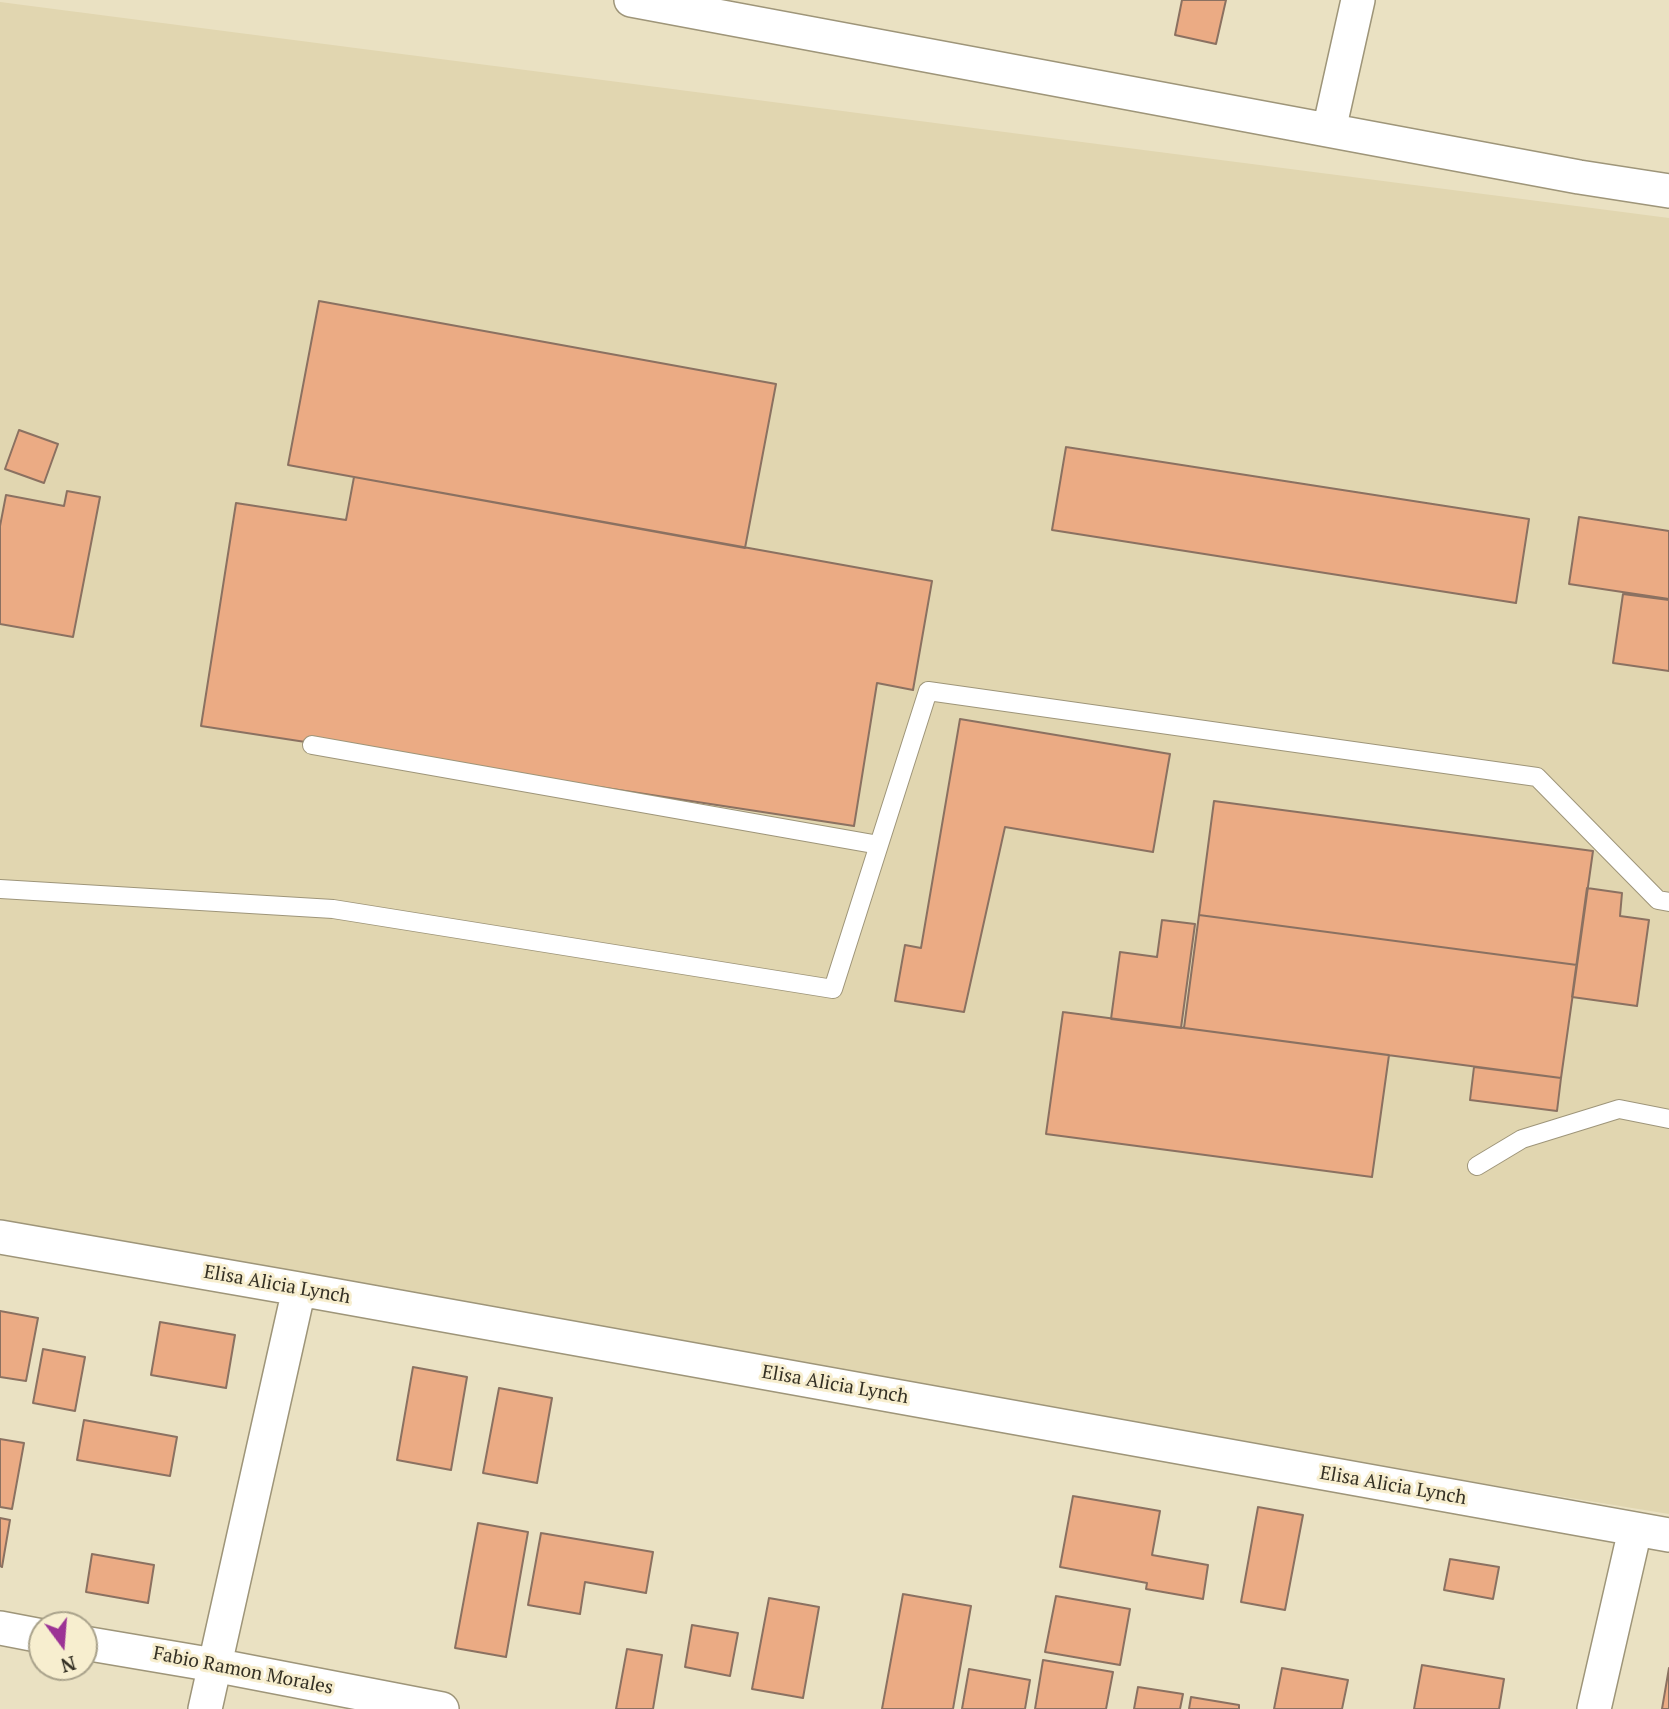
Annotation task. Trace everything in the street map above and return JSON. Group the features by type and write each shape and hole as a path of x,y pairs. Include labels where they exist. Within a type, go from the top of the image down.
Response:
{"street":[{"path":"631,0 1579,177 1669,191"},
{"path":"1329,130 1358,0"},
{"name":"Elisa Alicia Lynch","path":"0,1237 1669,1535"},
{"path":"205,1709 299,1289"},
{"path":"1594,1709 1635,1530"},
{"path":"0,1628 28,1633"},
{"name":"Fabio Ramon Morales","path":"98,1645 442,1709"}],"lane":[{"path":"0,889 333,909 833,989 928,691 1537,777 1658,900 1669,902"},
{"path":"312,745 879,845"},
{"path":"1477,1166 1522,1139 1619,1108 1669,1119"}],"shaded area":[{"path":"0,2 1669,218 1669,1514 0,1242"}],"building":[{"path":"1182,0 1226,0 1216,44 1175,35"},
{"path":"319,301 776,384 745,548 288,465"},
{"path":"19,430 58,444 44,483 5,469"},
{"path":"1066,447 1529,519 1516,603 1052,530"},
{"path":"354,477 932,581 913,690 877,683 854,826 201,726 236,503 346,520"},
{"path":"67,491 100,497 73,637 0,624 0,526 6,495 64,506"},
{"path":"1579,517 1669,531 1669,599 1569,584"},
{"path":"1623,594 1669,600 1669,671 1613,663"},
{"path":"960,719 1170,754 1153,852 1005,827 964,1012 895,1001 905,945 921,948"},
{"path":"1214,801 1593,851 1577,965 1199,915"},
{"path":"1587,888 1622,893 1620,916 1649,920 1637,1006 1572,997"},
{"path":"1199,915 1577,965 1561,1078 1184,1028"},
{"path":"1162,920 1195,924 1181,1028 1111,1019 1120,952 1157,957"},
{"path":"1063,1012 1389,1055 1372,1177 1046,1134"},
{"path":"1474,1067 1561,1078 1557,1111 1470,1100"},
{"path":"0,1311 38,1318 26,1381 0,1377"},
{"path":"160,1322 235,1335 226,1388 151,1375"},
{"path":"43,1349 85,1357 75,1411 33,1403"},
{"path":"413,1367 467,1377 451,1470 397,1460"},
{"path":"499,1388 552,1398 537,1483 483,1473"},
{"path":"84,1420 177,1437 170,1476 77,1460"},
{"path":"0,1439 24,1443 12,1509 0,1507"},
{"path":"1073,1496 1160,1511 1152,1555 1208,1565 1203,1599 1146,1589 1147,1583 1060,1567"},
{"path":"1258,1507 1303,1515 1285,1610 1241,1602"},
{"path":"0,1518 10,1520 2,1567 0,1566"},
{"path":"478,1523 528,1532 506,1657 455,1648"},
{"path":"541,1533 653,1552 646,1593 585,1582 580,1614 528,1605"},
{"path":"92,1554 154,1565 148,1603 86,1592"},
{"path":"1450,1559 1499,1567 1493,1599 1444,1590"},
{"path":"903,1594 971,1606 953,1709 882,1709"},
{"path":"1056,1596 1130,1609 1120,1665 1045,1652"},
{"path":"769,1598 819,1607 803,1698 752,1689"},
{"path":"692,1625 738,1633 730,1676 685,1667"},
{"path":"627,1649 662,1655 653,1709 616,1709"},
{"path":"1043,1660 1113,1672 1106,1709 1035,1709"},
{"path":"1422,1665 1504,1679 1499,1709 1414,1709"},
{"path":"1282,1668 1348,1680 1342,1709 1274,1709"},
{"path":"1669,1668 1669,1709 1662,1709"},
{"path":"969,1669 1030,1680 1025,1709 962,1709"},
{"path":"1138,1687 1183,1694 1180,1709 1134,1709"},
{"path":"1191,1697 1239,1705 1239,1709 1189,1709"}]}
